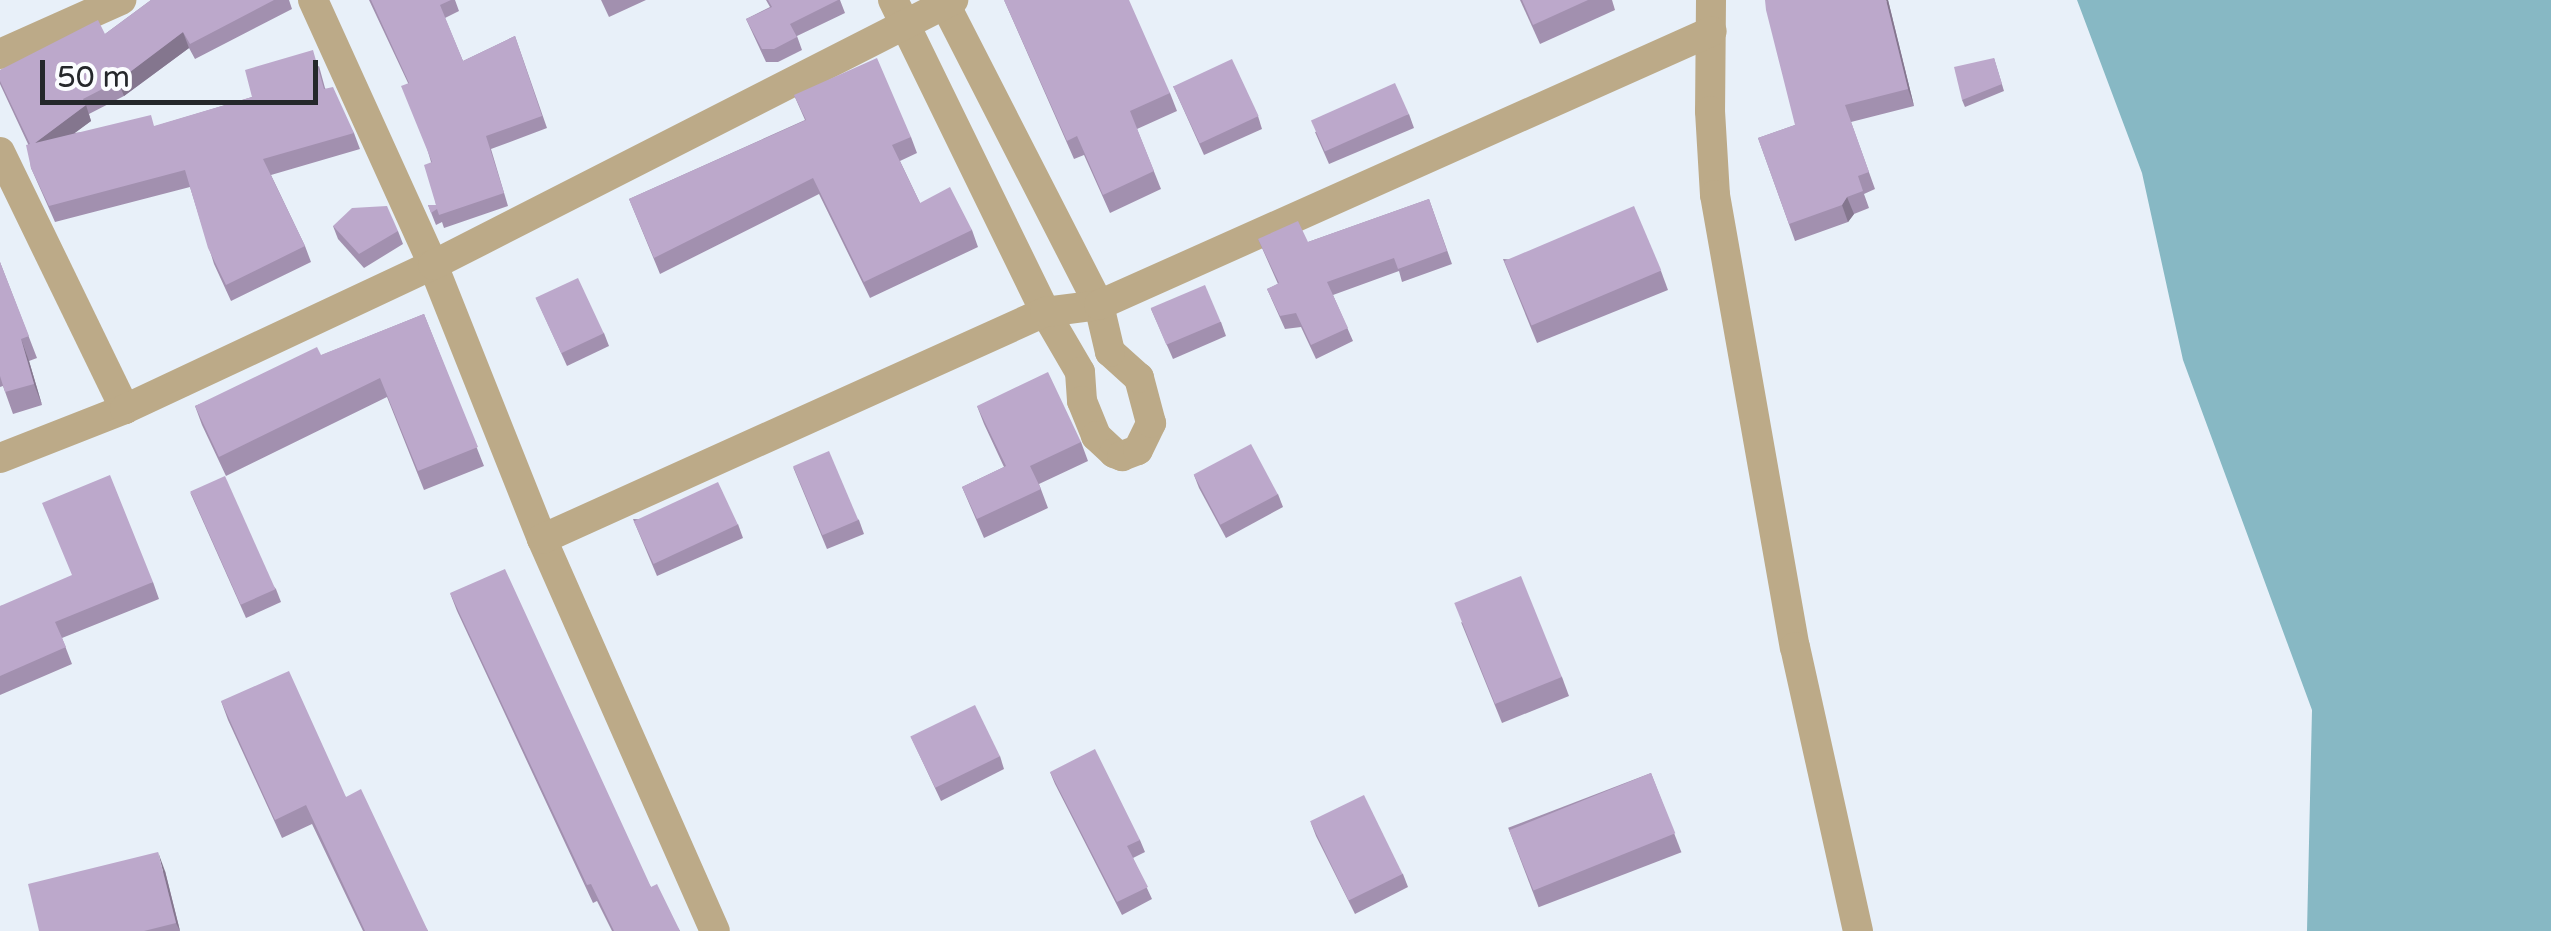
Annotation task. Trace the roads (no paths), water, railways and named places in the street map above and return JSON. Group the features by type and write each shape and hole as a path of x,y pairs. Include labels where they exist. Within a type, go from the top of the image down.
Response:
{"street":[{"path":"0,54 120,0"},
{"path":"313,0 433,265 542,538 715,931"},
{"path":"0,458 125,409 433,265 899,13 947,1 1099,305 1110,352 1139,378 1150,414 1145,443 1122,456 1096,436 1082,401 1080,372 1045,312 899,13"},
{"path":"542,538 1045,312 1099,305 1711,15 1710,111 1715,196 1794,647 1858,931"},
{"path":"0,152 125,409"}],"water":[{"path":"2077,0 2551,0 2551,931 2307,931 2312,710 2183,360 2142,173"}]}
